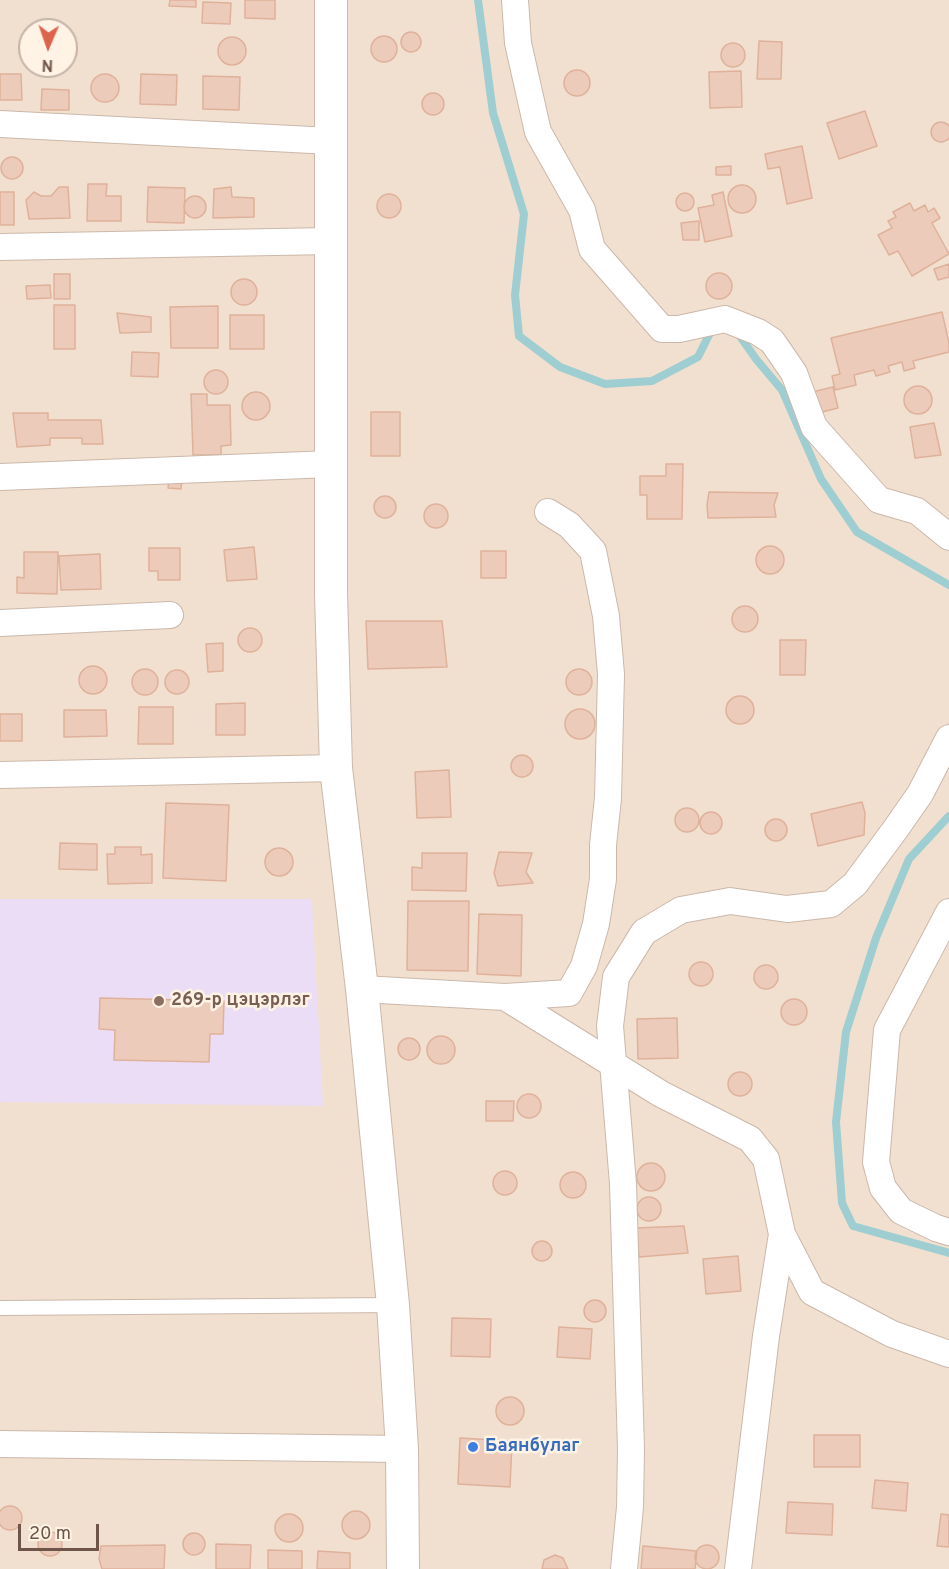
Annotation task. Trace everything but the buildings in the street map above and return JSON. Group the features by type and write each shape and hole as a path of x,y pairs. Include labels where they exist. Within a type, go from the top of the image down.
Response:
{"street":[{"path":"331,0 331,593 336,768 362,989 393,1305 402,1449 403,1569"},
{"path":"515,0 518,43 538,132 582,210 592,249 662,329 679,329 725,319 758,332 772,341 794,373 814,427 879,500 917,511 949,537"},
{"path":"0,124 331,141"},
{"path":"0,247 330,241"},
{"path":"0,477 332,464"},
{"path":"362,989 505,997 569,993 584,966 596,924 603,879 603,845 608,798 611,674 606,616 593,551 568,525 548,512"},
{"path":"0,623 170,615"},
{"path":"624,1569 630,1507 631,1449 623,1184 610,1026 616,977 644,932 681,910 730,901 787,909 831,904 855,884 897,827 920,794 949,738"},
{"path":"0,774 336,768"},
{"path":"949,912 887,1030 876,1162 883,1188 901,1211 949,1232"},
{"path":"505,997 661,1094 750,1139 766,1159 782,1234 812,1292 892,1334 949,1354"},
{"path":"738,1569 766,1336 782,1234"},
{"path":"0,1444 402,1449"}],"lane":[{"path":"0,1308 393,1305"}],"shaded area":[{"path":"0,0 949,0 949,1569 0,1569"},
{"name":"269-р цэцэрлэг","path":"0,899 312,899 323,1106 0,1102"}],"waterway":[{"path":"478,0 493,113 524,214 515,295 519,336 560,367 605,384 652,381 698,357 713,327"},
{"path":"737,332 782,390 821,479 857,532 949,585"},
{"path":"949,816 909,859 876,938 846,1032 836,1122 842,1203 853,1226 949,1253"}],"place":[{"name":"269-р цэцэрлэг","path":"159,1001"},
{"name":"Баянбулаг","path":"473,1447"}]}
